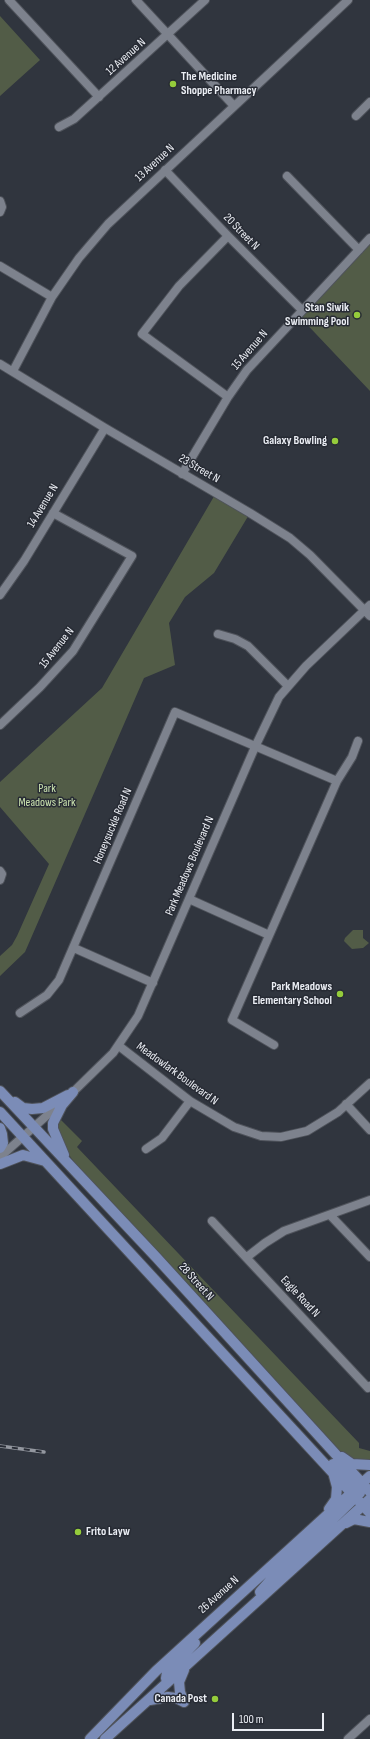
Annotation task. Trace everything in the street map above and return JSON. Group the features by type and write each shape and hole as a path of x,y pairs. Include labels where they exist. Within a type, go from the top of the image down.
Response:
{"main road":[{"path":"0,1091 23,1108 32,1109 43,1108 73,1092"},
{"name":"28 Street N","path":"0,1091 109,1206 330,1450 364,1496"},
{"path":"71,1167 59,1145 53,1129 53,1123 62,1105 73,1092"},
{"path":"0,1103 24,1125 34,1128"},
{"path":"0,1112 334,1474 364,1496"},
{"path":"0,1128 3,1143 0,1148"},
{"path":"23,1136 41,1145 60,1165 109,1206"},
{"path":"0,1164 23,1155 46,1161"},
{"path":"287,1423 322,1454 364,1496"},
{"path":"330,1450 352,1464 370,1465"},
{"path":"322,1519 336,1499 337,1487 334,1474"},
{"name":"26 Avenue N","path":"105,1739 344,1524 364,1496 370,1476"},
{"path":"233,1624 274,1576 364,1496"},
{"name":"26 Avenue N","path":"90,1739 146,1680 322,1519 364,1496"},
{"path":"344,1524 354,1519 370,1522"},
{"path":"167,1683 167,1672 237,1597"},
{"path":"148,1700 168,1697 176,1698 184,1702 180,1692 179,1682 187,1666"}],"street":[{"path":"9,0 99,97"},
{"path":"136,0 234,106"},
{"name":"12 Avenue N","path":"59,127 74,119 205,0"},
{"name":"13 Avenue N","path":"13,371 52,297 79,258 108,224 348,0"},
{"path":"356,116 370,102"},
{"name":"20 Street N","path":"165,170 302,310"},
{"path":"287,176 359,250"},
{"path":"0,202 2,207 0,212"},
{"path":"228,236 179,286 142,334 228,397"},
{"name":"15 Avenue N","path":"182,474 228,397 247,370 370,238"},
{"path":"0,266 52,297"},
{"name":"23 Street N","path":"0,364 290,538 368,610"},
{"name":"14 Avenue N","path":"0,595 24,561 105,428"},
{"name":"15 Avenue N","path":"0,725 40,687 73,651 132,556 53,513"},
{"name":"Park Meadows Boulevard N","path":"0,1157 73,1092 107,1060 119,1046 138,1016 255,747 279,697 288,686 368,610"},
{"path":"218,634 235,639 248,646 288,686"},
{"name":"Honeysuckle Road N","path":"20,1014 40,1001 54,988 74,948 175,712 255,747"},
{"path":"274,1045 232,1020 337,781 352,757 358,741"},
{"path":"255,747 337,781"},
{"path":"0,871 2,874 0,880"},
{"path":"189,899 269,935"},
{"path":"74,948 153,983"},
{"name":"Meadowlark Boulevard N","path":"119,1046 190,1101 234,1127 261,1136 276,1137 295,1135 307,1131 329,1118 370,1084"},
{"path":"146,1149 162,1138 190,1101"},
{"path":"346,1104 370,1130"},
{"path":"247,1257 282,1232 306,1221 330,1215 370,1200"},
{"path":"330,1215 370,1258"},
{"name":"Eagle Road N","path":"212,1221 368,1388 370,1386"},
{"path":"348,1739 370,1718"}],"green space":[{"path":"0,16 40,60 0,96"},
{"path":"370,238 370,391 298,315"},
{"name":"Park Meadows Park","path":"216,493 250,513 214,573 185,597 169,623 175,665 144,678 25,952 0,976 0,956 12,945 17,936 49,864 0,807 0,782 102,688"},
{"path":"353,930 363,930 363,938 369,943 363,948 352,949 344,941"},
{"path":"59,1118 82,1141 77,1147 359,1443 359,1448 370,1451 370,1463 353,1462 334,1446 78,1167 66,1151 57,1134"}],"railway":[{"path":"0,1446 44,1452"}],"place":[{"name":"The Medicine Shoppe Pharmacy","path":"173,84"},
{"name":"Stan Siwik Swimming Pool","path":"357,315"},
{"name":"Galaxy Bowling","path":"335,441"},
{"name":"Park Meadows Elementary School","path":"340,994"},
{"name":"Frito Layw","path":"78,1532"},
{"name":"Canada Post","path":"215,1699"}]}
